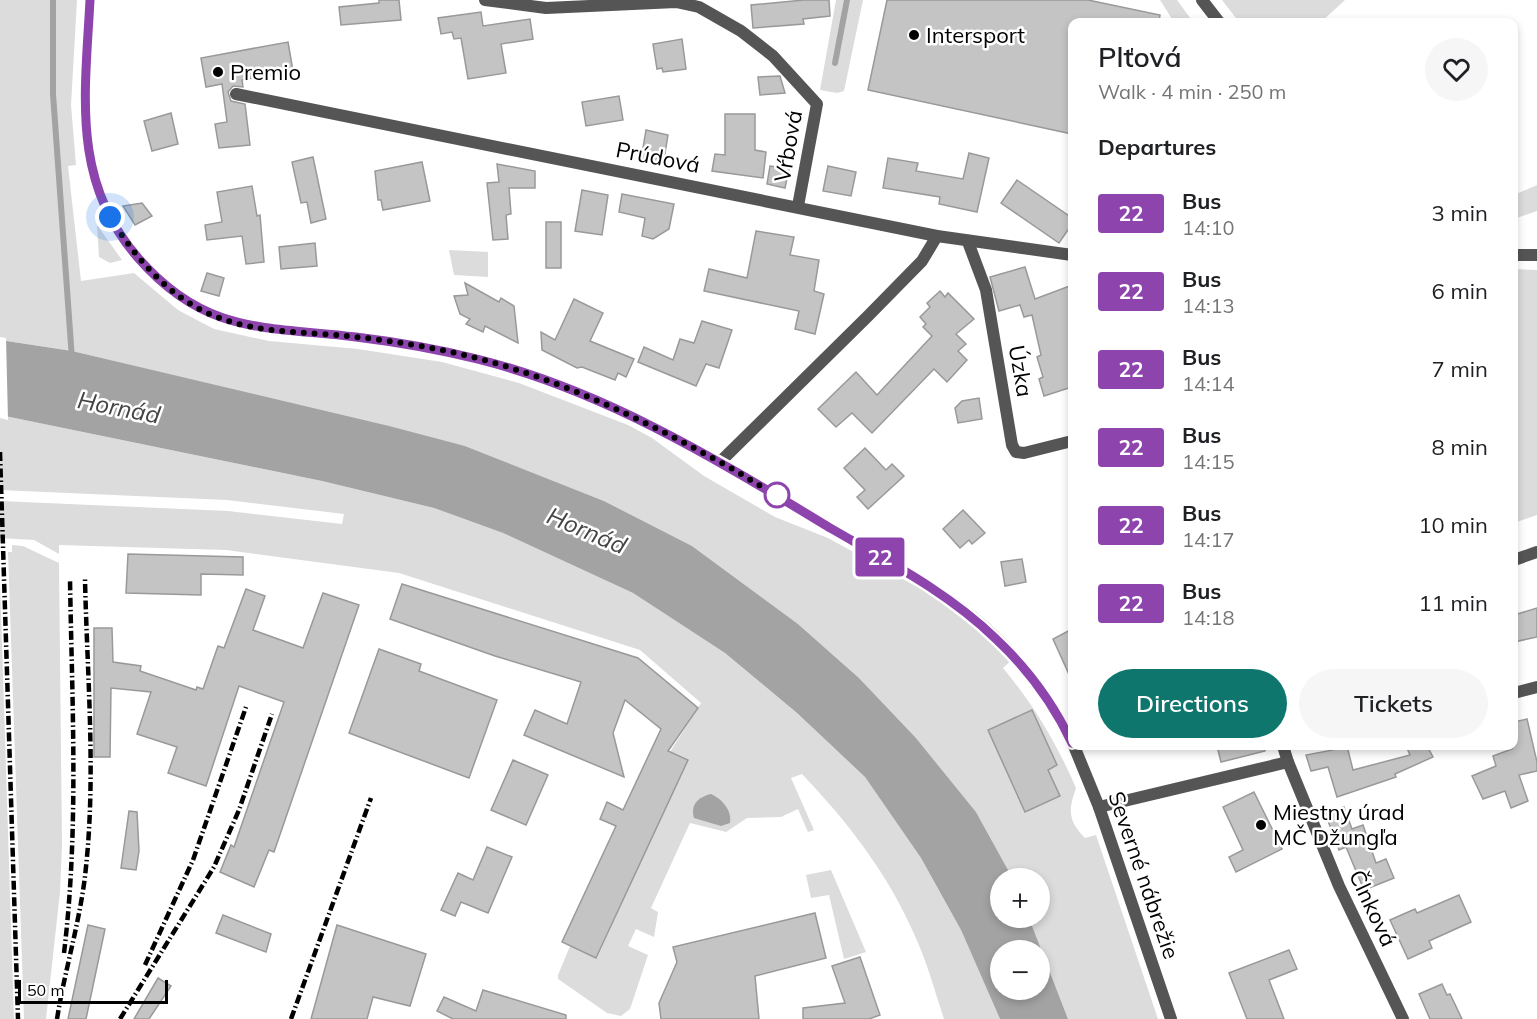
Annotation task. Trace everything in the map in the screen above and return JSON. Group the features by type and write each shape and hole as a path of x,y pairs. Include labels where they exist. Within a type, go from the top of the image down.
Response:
{"street":[{"name":"Severné nábrežie","path":"90,0 84,117 90,168 110,217 124,241 140,260 176,293 195,307 231,322 427,348 518,370 574,389 634,416 720,462 933,588 972,617 1014,658 1036,685 1068,736"},
{"name":"Vŕbová","path":"485,0 546,8 676,2 699,7 741,32 773,56 816,100 818,108 798,206"},
{"path":"1202,0 1216,18"},
{"name":"Prúdová","path":"236,94 968,242 1068,254"},
{"path":"720,462 926,256 937,236"},
{"name":"Úzka","path":"968,242 986,290 1012,445 1016,452 1024,453 1068,442"},
{"path":"1518,255 1537,255"},
{"path":"1518,559 1537,552"},
{"path":"1518,692 1537,687"},
{"name":"Severné nábrežie","path":"1075,750 1099,807 1171,1019"},
{"name":"Člnková","path":"1286,750 1288,762 1339,886 1403,1019"},
{"path":"1099,807 1288,762"}],"shaded area":[{"path":"0,0 77,0 71,105 76,165 68,166 81,281 134,273 178,310 214,329 269,341 358,349 442,362 519,383 628,425 652,438 704,476 775,517 828,538 972,617 1014,658 1003,668 1035,711 1069,772 1076,788 1071,809 1073,821 1085,838 1096,835 1158,1019 1068,1019 1050,972 1050,940 1037,940 1033,928 1050,928 1050,868 1007,868 976,812 916,738 859,678 798,624 692,546 604,501 465,446 72,351 0,340"},
{"path":"836,0 863,0 844,91 837,93 820,90"},
{"path":"1160,0 1177,0 1190,18 1171,18"},
{"path":"1222,0 1345,0 1325,18 1236,18"},
{"path":"1537,185 1537,211 1518,218 1518,193"},
{"path":"97,225 122,260 110,263 99,257"},
{"path":"449,250 488,252 488,277 454,275"},
{"path":"1518,269 1537,270 1537,515 1518,522"},
{"path":"0,415 322,481 434,508 503,533 633,593 725,653 797,713 865,777 921,858 961,930 1000,1019 944,1019 919,946 893,892 851,830 802,774 791,778 814,830 808,832 798,809 781,817 747,818 726,832 690,823 651,908 658,912 654,937 636,929 628,946 648,955 630,1009 621,1016 607,1013 558,979 558,975 570,946 597,958 687,761 670,752 701,703 640,650 399,573 226,550 59,545 59,554 34,540 0,538 0,501 228,511 342,524 344,514 227,500 0,490"},
{"path":"12,545 23,546 59,563 62,844 60,892 46,1019 24,1019 8,552 12,552"},
{"path":"0,582 14,1019 0,1019"},
{"path":"831,870 866,952 844,959 829,895 811,898 806,875"}],"water":[{"name":"Hornád","path":"0,340 72,351 465,446 604,501 692,546 798,624 859,678 916,738 976,812 1007,868 990,868 990,928 1033,928 1037,940 990,940 990,996 961,930 921,858 865,777 797,713 725,653 633,593 503,533 434,508 322,481 0,415"},
{"path":"711,794 725,806 730,823 721,826 694,818 693,809 696,802"},
{"path":"1050,972 1068,1019 1000,1019 992,1000 1050,1000"}],"pier":[{"path":"0,337 6,338 8,420 0,418"}],"building":[{"path":"379,0 399,0 401,20 341,25 339,7 379,3"},
{"path":"829,0 830,16 803,19 804,24 753,28 751,5"},
{"path":"887,0 1088,0 1160,15 1160,18 1068,18 1068,133 868,90"},
{"path":"481,12 483,26 530,19 533,39 501,44 506,73 468,79 461,38 454,39 452,32 441,34 438,18"},
{"path":"682,39 686,69 663,72 662,68 657,69 653,44"},
{"path":"288,42 293,71 242,80 243,87 233,86 228,92 231,101 245,104 250,145 219,148 215,124 227,122 222,84 206,87 201,58"},
{"path":"780,76 785,93 760,95 758,77"},
{"path":"619,96 623,120 586,126 582,102"},
{"path":"171,113 178,144 152,151 144,121"},
{"path":"725,114 755,114 755,150 766,152 763,178 712,171 715,154 725,155"},
{"path":"646,130 668,135 663,165 641,160"},
{"path":"969,153 989,158 977,212 939,204 940,197 883,188 888,158 918,163 916,171 963,179"},
{"path":"313,157 326,219 311,223 307,202 301,203 292,162"},
{"path":"422,162 430,201 383,210 381,200 378,200 375,171"},
{"path":"497,164 535,171 535,188 509,188 511,214 506,215 508,239 493,240 487,183 499,182"},
{"path":"770,166 789,169 785,188 767,184"},
{"path":"828,166 856,172 851,196 823,191"},
{"path":"1017,180 1068,215 1068,230 1059,243 1001,203"},
{"path":"252,186 257,216 260,215 264,262 246,264 242,236 207,240 205,225 222,222 217,192"},
{"path":"582,190 608,195 602,235 575,231"},
{"path":"622,194 674,204 669,229 653,239 642,236 645,218 619,212"},
{"path":"142,203 152,216 135,225 123,206"},
{"path":"546,222 561,222 561,268 546,268"},
{"path":"756,231 794,237 790,255 819,260 814,291 824,294 815,334 795,329 799,311 704,291 709,269 747,278"},
{"path":"315,243 317,266 281,269 279,247"},
{"path":"1025,267 1035,299 1068,287 1068,388 1044,396 1039,379 1043,377 1037,357 1041,355 1032,315 1024,317 1020,305 999,311 990,277"},
{"path":"207,273 224,278 219,296 201,291"},
{"path":"465,283 499,302 501,298 514,306 518,343 485,326 483,332 466,324 470,319 460,314 454,296 468,295"},
{"path":"940,291 945,297 948,293 974,319 956,334 966,344 958,351 967,360 947,382 934,369 872,433 852,413 836,427 818,409 856,372 877,395 932,336 923,327 926,324 920,317 930,307 927,303"},
{"path":"574,299 603,313 590,341 634,359 626,377 618,373 615,380 582,367 577,368 542,350 541,332 555,340"},
{"path":"702,321 732,330 719,368 706,364 696,386 638,362 644,347 673,360 680,339 694,343"},
{"path":"979,398 982,419 958,423 955,408 962,401"},
{"path":"865,448 886,470 892,464 904,476 868,509 857,497 865,490 844,468"},
{"path":"963,510 985,533 972,544 969,540 960,548 943,529"},
{"path":"128,554 243,557 243,575 201,574 201,595 126,593"},
{"path":"1022,559 1026,582 1005,586 1001,562"},
{"path":"402,584 638,658 698,708 668,751 688,760 596,958 562,942 616,826 600,819 607,802 623,810 661,729 625,700 613,733 624,777 524,735 535,710 567,724 581,682 495,656 390,619"},
{"path":"246,589 265,596 253,630 303,648 323,593 359,605 274,852 269,850 254,887 220,872 231,845 234,847 284,702 239,686 206,786 168,773 177,747 137,734 151,692 111,688 110,757 94,757 94,628 112,628 113,662 141,666 140,671 196,690 197,687 203,689 218,646 224,648"},
{"path":"1537,608 1537,637 1518,641 1518,614"},
{"path":"1068,631 1068,672 1053,639"},
{"path":"379,649 421,664 419,671 497,700 469,778 349,733"},
{"path":"1032,710 1057,765 1048,770 1060,796 1025,812 988,730"},
{"path":"1527,719 1537,771 1519,775 1528,801 1511,808 1505,791 1483,799 1472,776 1496,766 1493,756 1509,750 1518,750 1518,721"},
{"path":"1218,750 1265,750 1265,751 1221,762"},
{"path":"1348,750 1353,770 1410,755 1408,750 1429,750 1433,757 1395,774 1396,777 1337,797 1328,767 1311,771 1306,755"},
{"path":"513,760 548,775 526,825 491,810"},
{"path":"1254,792 1282,849 1236,872 1229,857 1243,850 1223,807"},
{"path":"1344,807 1352,829 1363,825 1376,863 1386,859 1394,878 1364,890 1346,847 1339,850 1325,813"},
{"path":"129,811 137,812 139,851 136,870 121,868"},
{"path":"487,847 512,857 488,913 461,902 455,916 441,910 458,873 473,880"},
{"path":"1459,895 1471,922 1429,941 1432,948 1408,959 1390,920 1415,909 1417,913"},
{"path":"815,913 826,958 755,976 759,1019 661,1019 659,1003 677,962 673,947"},
{"path":"223,915 271,934 266,952 216,933"},
{"path":"88,925 105,929 86,1019 68,1019"},
{"path":"337,925 426,954 410,1006 373,997 367,1019 311,1019"},
{"path":"1289,950 1297,969 1269,980 1284,1019 1247,1019 1229,973"},
{"path":"860,957 880,1015 869,1019 803,1019 803,1008 845,1003 832,966"},
{"path":"158,978 171,986 149,1019 134,1019"},
{"path":"1442,984 1447,995 1450,994 1462,1019 1430,1019 1419,994"},
{"path":"483,990 566,1015 566,1019 453,1019 437,1011 444,997 476,1011"}],"waterway":[{"path":"53,0 53,94 72,359"},
{"path":"835,63 847,0"}],"railway":[{"path":"0,452 18,1019"},
{"path":"64,953 72,860 73,813 70,579"},
{"path":"57,1019 80,906 89,831 91,759 85,579"},
{"path":"145,965 193,860 246,707"},
{"path":"120,1019 214,867 239,810 272,714"},
{"path":"291,1019 371,798"}],"bus line":[{"name":"22","path":"90,0 84,117 90,168 97,191 124,241 140,260 176,293 195,307 216,317 248,326 359,337 418,346 478,359 574,389 644,421 744,475 933,588 972,617 1014,658 1043,694 1068,734"}],"place":[{"name":"Intersport","path":"914,35"},
{"name":"Premio","path":"218,72"},
{"name":"Miestny úrad MČ Džungľa","path":"1261,825"}],"route":[{"path":"110,217 124,241 159,278 195,307 216,317 248,326 359,337 438,350 518,370 574,389 644,421 777,495"}]}
